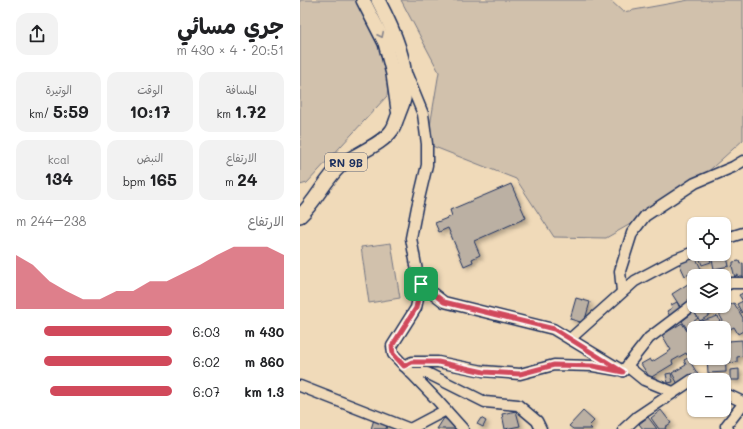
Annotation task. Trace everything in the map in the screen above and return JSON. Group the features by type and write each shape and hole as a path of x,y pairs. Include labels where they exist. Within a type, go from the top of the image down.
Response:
{"main road":[{"path":"363,0 385,43 395,86 398,116"},
{"name":"RN 9B","path":"300,216 308,208 327,180 340,166 384,137 392,130 404,100 405,93 403,66 395,36 378,0"}],"street":[{"path":"403,66 423,114 427,144 427,166 411,238 421,284 416,308 392,346 393,354 463,429"},
{"path":"622,292 620,271 632,233 645,216 695,183 733,167 743,161"},
{"path":"731,237 743,233"},
{"path":"570,339 635,281 687,255"},
{"path":"731,283 743,283"},
{"path":"421,284 444,302 554,329 644,380 674,392"},
{"path":"626,369 649,338 687,309"},
{"path":"408,370 412,362 438,362 484,372 520,374 554,365 626,369"},
{"path":"408,370 427,373 486,402 518,405 537,422 541,429"},
{"path":"624,429 637,417 687,383"},
{"path":"300,386 410,429 446,410"},
{"path":"728,429 726,426 743,403 731,397"}],"shaded area":[{"path":"300,0 367,0 392,49 387,96 307,183 300,185"},
{"path":"401,0 610,0 623,12 689,0 743,0 743,140 683,194 606,238 554,237 516,179 427,144 439,72"},
{"path":"391,243 400,298 369,303 361,247"}],"building":[{"path":"511,184 526,218 474,241 480,255 472,259 473,262 464,266 448,228 439,232 435,223 452,216 450,210"},
{"path":"687,260 687,261 697,261 701,269 687,269 687,275 685,276 679,263"},
{"path":"700,261 711,261 711,262 702,265"},
{"path":"712,261 728,261 729,266 714,269"},
{"path":"739,261 740,264 743,263 743,279 739,280 738,275 735,276 735,278 732,266 733,262"},
{"path":"687,284 687,308 683,311 672,294"},
{"path":"743,293 743,301 739,295"},
{"path":"576,298 590,302 584,323 570,319"},
{"path":"743,301 743,312 742,313 737,304"},
{"path":"677,302 682,313 671,318 667,311 672,308 671,305"},
{"path":"734,303 743,318 743,331 738,334 734,327 731,328 731,321 723,321 719,313 731,313 731,305"},
{"path":"693,313 695,313 698,318 694,321 687,321 687,329 682,321"},
{"path":"695,313 713,313 700,321"},
{"path":"718,316 720,321 702,321"},
{"path":"682,323 687,331 687,355 686,353 672,361 673,364 650,378 641,364 650,359 652,362 671,350 662,335"},
{"path":"742,340 743,356 737,357 737,362 731,363 731,341"},
{"path":"687,358 687,365 692,365 697,373 687,373 687,384 680,388 672,373 686,365 684,360"},
{"path":"707,365 726,365 726,372 708,373"},
{"path":"739,369 739,380 731,380 730,370"},
{"path":"671,373 673,382 668,383 666,374"},
{"path":"661,410 671,423 665,427 666,429 659,429 651,418"},
{"path":"516,411 520,426 505,429 502,414"},
{"path":"583,411 594,421 589,426 592,429 573,429 569,426"},
{"path":"375,416 388,421 386,429 371,429"},
{"path":"648,417 657,429 643,429 639,424"},
{"path":"444,418 458,427 457,429 437,429"},
{"path":"481,418 486,421 483,427 477,424"}],"route":[{"path":"421,284 444,302 554,329 623,372 593,366 554,365 520,374 484,372 438,362 412,362 404,366 393,354 392,346 416,308 421,284"}]}
